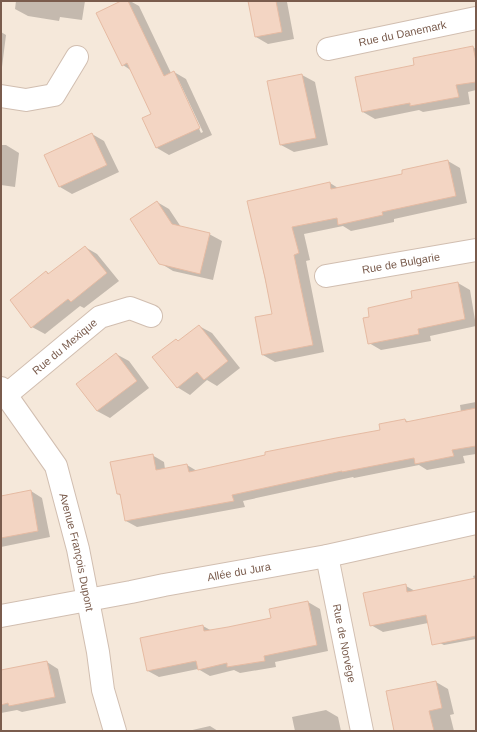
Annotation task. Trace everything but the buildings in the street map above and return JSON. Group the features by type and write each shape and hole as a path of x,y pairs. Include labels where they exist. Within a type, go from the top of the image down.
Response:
{"street":[{"name":"Rue du Danemark","path":"328,49 476,18"},
{"path":"1,96 26,100 54,95 77,57"},
{"name":"Rue de Bulgarie","path":"326,276 476,250"},
{"name":"Rue du Mexique","path":"4,391 100,317 130,308 151,316"},
{"name":"Avenue François Dupont","path":"4,391 56,466 78,550 103,690 115,731"},
{"name":"Allée du Jura","path":"1,616 327,556 476,524"},
{"name":"Rue de Norvège","path":"327,556 362,731"}],"shaded area":[{"path":"1,1 476,1 476,731 1,731"}]}
